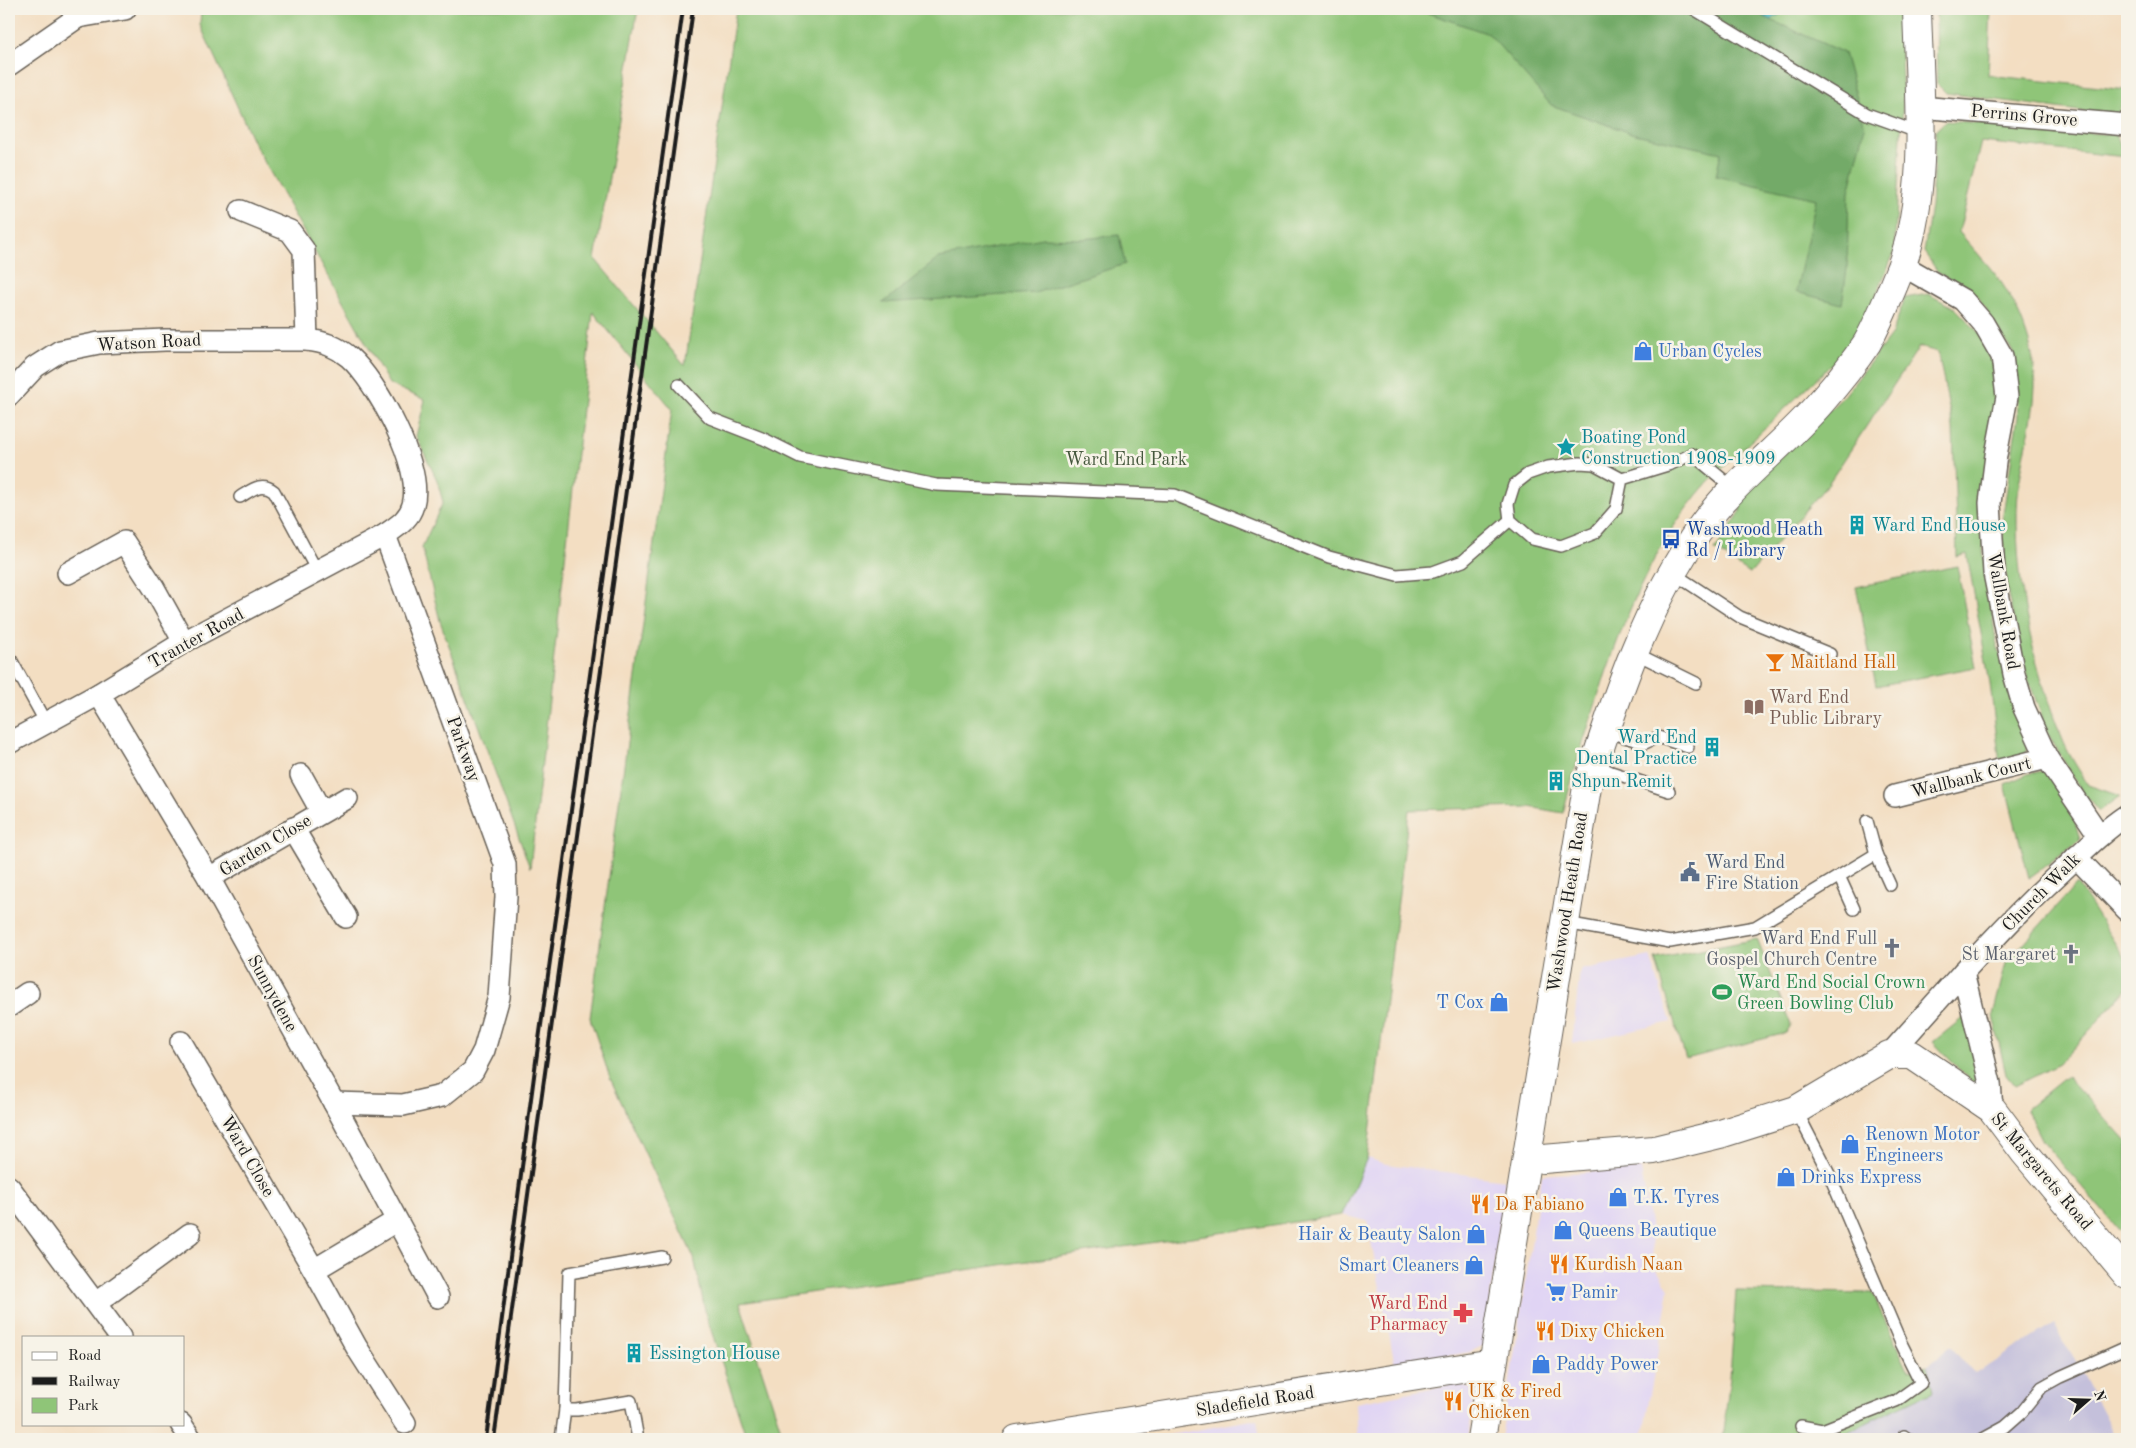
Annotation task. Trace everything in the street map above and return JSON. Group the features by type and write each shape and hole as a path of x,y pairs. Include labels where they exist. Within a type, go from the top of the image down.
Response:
{"main road":[{"name":"Washwood Heath Road","path":"1481,1439 1493,1363 1534,1160 1564,925 1586,787 1605,731 1654,605 1673,573 1702,526 1733,488 1821,403 1867,343 1902,265 1918,198 1920,107 1917,9"},
{"path":"1534,1160 1654,1150 1720,1134 1796,1110 1889,1055"},
{"name":"St Margarets Road","path":"1889,1055 1912,1055 1992,1109 2025,1153 2127,1275"},
{"name":"Sladefield Road","path":"1017,1439 1493,1363"}],"street":[{"path":"9,65 81,13 125,9"},
{"name":"Perrins Grove","path":"1920,107 2127,125"},
{"path":"241,212 290,231 304,250 307,340 326,343 349,357 372,384 393,418 415,484 414,506 405,520 385,535"},
{"name":"Wallbank Road","path":"1902,265 1963,300 1983,323 2002,356 2007,397 1996,455 1990,503 1994,573 2014,674 2024,708 2048,758 2100,835"},
{"name":"Watson Road","path":"9,395 36,367 60,351 99,343 174,340 307,340"},
{"name":"Tranter Road","path":"9,743 99,694 184,642 385,535"},
{"name":"Parkway","path":"334,1103 403,1105 442,1096 473,1071 484,1050 499,996 504,949 505,864 385,535"},
{"path":"68,573 124,542 154,588 184,642"},
{"name":"Sunnydene","path":"99,694 209,878 334,1103 438,1297"},
{"name":"Wallbank Court","path":"1895,796 2048,758"},
{"name":"Garden Close","path":"301,774 321,812"},
{"name":"Garden Close","path":"209,878 347,798"},
{"name":"Church Walk","path":"1889,1055 2036,894 2100,835 2127,815"},
{"path":"293,828 346,917"},
{"path":"2076,857 2127,910"},
{"path":"1963,972 1990,1083 1992,1109"},
{"path":"9,1006 28,993"},
{"name":"Ward Close","path":"181,1042 314,1270 357,1348 404,1423"},
{"path":"9,1186 119,1336"},
{"path":"314,1270 396,1221"},
{"path":"96,1303 190,1234"},
{"path":"182,1426 191,1439"}],"lane":[{"path":"1694,9 1867,114 1920,133"},
{"path":"679,385 710,418 764,438 800,457 936,484 1175,495 1329,557 1397,575 1433,572 1463,561 1510,520"},
{"path":"1622,479 1616,509 1595,533 1561,546 1532,539 1510,520 1508,504 1514,485 1528,474 1548,466 1580,463 1594,464 1622,479 1671,464 1692,454 1733,488"},
{"path":"240,497 259,486 269,487 274,491 317,571"},
{"path":"1673,573 1740,617 1830,654"},
{"path":"1635,653 1696,683"},
{"path":"9,656 46,723"},
{"path":"1605,731 1644,743 1658,737 1688,747"},
{"path":"1594,764 1610,772 1669,791"},
{"path":"1867,821 1876,854 1890,885"},
{"path":"1564,925 1670,942 1754,927 1876,854"},
{"path":"1839,876 1854,908"},
{"path":"1796,1110 1829,1174 1901,1343 1921,1383 1896,1401 1822,1430 1801,1426"},
{"path":"562,1439 565,1410 569,1273 662,1257"},
{"path":"1983,1439 2005,1428 2042,1387 2127,1346"},
{"path":"565,1410 631,1402 638,1439"}],"shaded area":[{"path":"1650,956 1671,1022 1572,1044 1580,970"},
{"path":"1367,1158 1386,1164 1505,1180 1484,1345 1470,1352 1395,1365 1367,1221 1342,1215"},
{"path":"1641,1169 1652,1235 1653,1262 1669,1289 1642,1439 1501,1439 1542,1175"},
{"path":"2054,1324 2077,1363 2115,1436 2107,1439 1837,1439 1836,1437 1933,1391 1927,1366 1951,1346 1975,1374"},
{"path":"1457,1383 1475,1391 1468,1439 1358,1439 1356,1403"},
{"path":"1257,1419 1260,1439 1148,1439"}],"green space":[{"name":"Ward End Park","path":"201,9 638,9 595,259 685,366 736,9 1899,9 1903,104 1894,253 1857,340 1708,482 1668,535 1637,594 1612,655 1563,813 1529,807 1409,810 1367,1158 1342,1215 740,1303 784,1439 747,1439 706,1315 694,1258 610,1078 590,1018 672,409 593,312 530,868 440,621 422,547 443,502 437,480 416,436 425,400 389,384 255,145 200,25"},
{"path":"1423,9 1751,9 1844,53 1865,127 1849,192 1847,269 1842,304 1796,292 1816,199 1716,176 1721,153 1631,133 1551,105 1489,34 1425,12"},
{"path":"1936,9 1991,9 1988,75 2127,90 2127,94 2116,116 1946,93 1937,84"},
{"path":"1946,121 2116,135 2126,157 1981,142 1959,232 1996,275 2012,300 2019,314 2033,358 2035,373 2034,402 2020,481 2017,511 2020,570 2024,599 2029,629 2044,687 2066,748 2088,785 2120,796 2099,811 2081,790 2049,736 2027,676 2008,595 2002,521 2018,416 2014,354 1977,296 1938,272 1924,252 1931,206 1936,130"},
{"path":"1119,235 1125,264 1035,293 883,303 939,258 1043,238 1083,239"},
{"path":"1928,294 1955,308 1983,337 1996,373 1997,406 1983,550 1996,641 2028,744 2025,753 2000,763 1990,684 1967,554 1957,557 1953,428 1938,352 1919,347 1828,484 1750,574 1715,550 1741,511 1737,499 1845,395 1892,334 1905,298"},
{"path":"1957,566 1976,667 1876,686 1856,587"},
{"path":"2047,770 2072,810 2080,840 2029,878 2005,784 2028,774"},
{"path":"2077,884 2127,962 2127,989 2059,1064 2015,1086 2006,1075 1993,1015 2006,963"},
{"name":"Ward End Social Crown Green Bowling Club","path":"1757,939 1791,1025 1786,1033 1686,1059 1655,959"},
{"path":"1964,1017 1983,1085 1976,1087 1933,1042"},
{"path":"2067,1076 2127,1143 2127,1239 2042,1141 2026,1109"},
{"path":"1736,1291 1872,1293 1908,1370 1927,1366 1933,1391 1837,1437 1837,1439 1722,1439 1730,1378"}],"water":[{"path":"1751,9 1788,9 1771,20"}],"railway":[{"path":"486,1439 536,1061 683,9"},
{"path":"494,1439 693,9"}],"place":[{"name":"Urban Cycles","path":"1643,351"},
{"name":"Boating Pond Construction 1908-1909","path":"1566,447"},
{"name":"Ward End House","path":"1857,525"},
{"name":"Washwood Heath Rd / Library","path":"1671,539"},
{"name":"Maitland Hall","path":"1775,662"},
{"name":"Ward End Public Library","path":"1754,707"},
{"name":"Ward End Dental Practice","path":"1712,747"},
{"name":"Shpun Remit","path":"1556,781"},
{"name":"Ward End Fire Station","path":"1690,872"},
{"name":"Ward End Full Gospel Church Centre","path":"1892,948"},
{"name":"St Margaret","path":"2071,954"},
{"name":"Ward End Social Crown Green Bowling Club","path":"1722,992"},
{"name":"T Cox","path":"1499,1002"},
{"name":"Renown Motor Engineers","path":"1850,1144"},
{"name":"Drinks Express","path":"1786,1177"},
{"name":"T.K. Tyres","path":"1618,1197"},
{"name":"Da Fabiano","path":"1480,1204"},
{"name":"Queens Beautique","path":"1563,1230"},
{"name":"Hair & Beauty Salon","path":"1476,1234"},
{"name":"Kurdish Naan","path":"1559,1264"},
{"name":"Smart Cleaners","path":"1474,1265"},
{"name":"Pamir","path":"1556,1292"},
{"name":"Ward End Pharmacy","path":"1463,1313"},
{"name":"Dixy Chicken","path":"1545,1331"},
{"name":"Essington House","path":"634,1353"},
{"name":"Paddy Power","path":"1541,1364"},
{"name":"UK & Fired Chicken","path":"1453,1401"}]}
